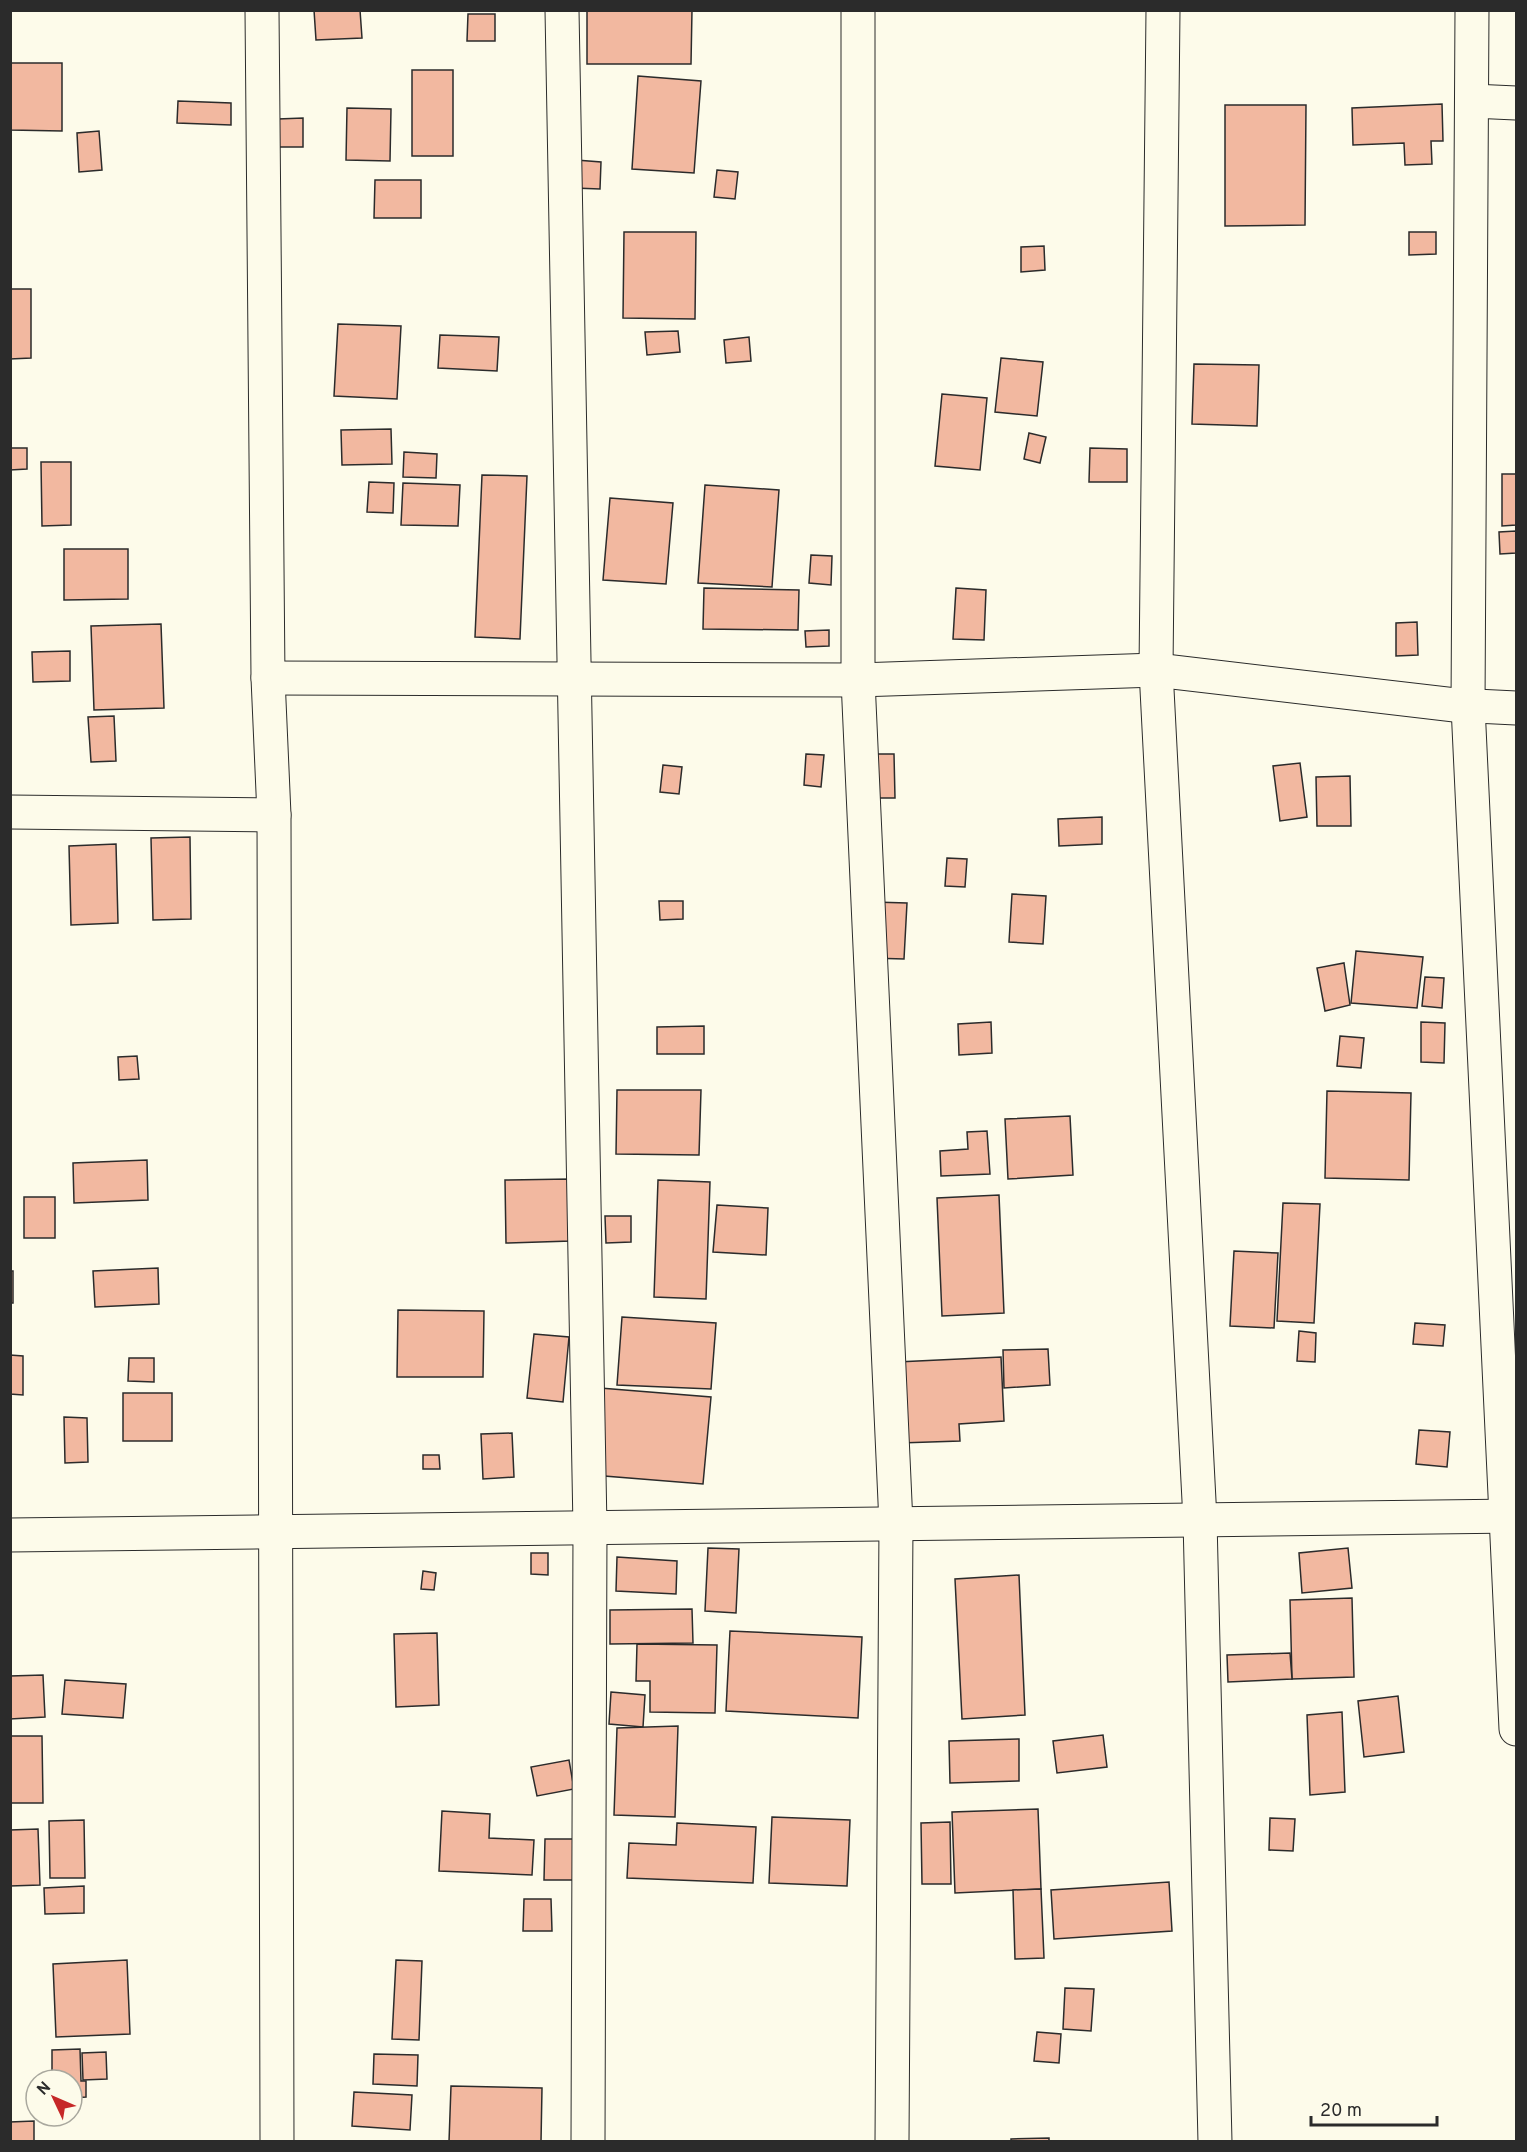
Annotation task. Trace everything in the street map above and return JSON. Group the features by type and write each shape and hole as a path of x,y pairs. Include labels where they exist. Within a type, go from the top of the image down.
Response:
{"street":[{"path":"262,10 268,678 274,815 277,2142"},
{"path":"562,10 590,1528 588,2142"},
{"path":"858,10 858,680 896,1524 892,2142"},
{"path":"1163,10 1156,670 1200,1520 1215,2142"},
{"path":"1472,10 1468,706 1512,1516 1516,1729"},
{"path":"1472,101 1516,102"},
{"path":"268,678 858,680 1156,670 1468,706 1516,708"},
{"path":"10,812 274,815"},
{"path":"10,1535 1512,1516"}],"building":[{"path":"314,10 360,10 362,38 316,40"},
{"path":"587,10 692,10 691,64 587,64"},
{"path":"468,14 495,14 495,41 467,41"},
{"path":"10,63 62,63 62,131 10,130"},
{"path":"412,70 453,70 453,156 412,156"},
{"path":"638,76 701,81 694,173 632,169"},
{"path":"178,101 231,103 231,125 177,123"},
{"path":"1442,104 1443,141 1431,141 1432,164 1405,165 1404,143 1353,145 1352,108"},
{"path":"1225,105 1306,105 1305,225 1225,226"},
{"path":"347,108 391,109 390,161 346,160"},
{"path":"303,118 303,147 278,147 278,119"},
{"path":"99,131 102,170 79,172 77,133"},
{"path":"576,160 601,162 600,189 574,188"},
{"path":"717,170 738,172 735,199 714,197"},
{"path":"375,180 421,180 421,218 374,218"},
{"path":"624,232 696,232 695,319 623,318"},
{"path":"1409,232 1436,232 1436,254 1409,255"},
{"path":"1044,246 1045,270 1021,272 1021,247"},
{"path":"10,289 31,289 31,358 10,359"},
{"path":"338,324 401,326 397,399 334,396"},
{"path":"678,331 680,352 647,355 645,332"},
{"path":"440,335 499,337 497,371 438,368"},
{"path":"749,337 751,361 726,363 724,340"},
{"path":"1001,358 1043,362 1037,416 995,412"},
{"path":"1194,364 1259,365 1257,426 1192,424"},
{"path":"942,394 987,398 980,470 935,466"},
{"path":"391,429 392,464 342,465 341,430"},
{"path":"1029,433 1046,437 1040,463 1024,459"},
{"path":"10,448 27,448 27,469 10,470"},
{"path":"1090,448 1127,449 1127,482 1089,482"},
{"path":"404,452 437,454 436,478 403,477"},
{"path":"41,462 71,462 71,525 42,526"},
{"path":"1502,474 1516,474 1516,525 1502,526"},
{"path":"482,475 527,476 520,639 475,637"},
{"path":"369,482 394,483 393,513 367,512"},
{"path":"403,483 460,485 458,526 401,525"},
{"path":"705,485 779,490 772,587 698,583"},
{"path":"610,498 673,503 666,584 603,580"},
{"path":"1516,531 1516,553 1500,554 1499,532"},
{"path":"64,549 128,549 128,599 64,600"},
{"path":"811,555 832,556 831,585 809,583"},
{"path":"704,588 799,590 798,630 703,629"},
{"path":"956,588 986,590 984,640 953,639"},
{"path":"1417,622 1418,655 1396,656 1396,623"},
{"path":"161,624 164,708 94,710 91,626"},
{"path":"829,630 829,646 806,647 805,631"},
{"path":"70,651 70,681 33,682 32,652"},
{"path":"114,716 116,761 91,762 88,717"},
{"path":"806,754 824,755 821,787 804,785"},
{"path":"864,754 894,754 895,798 864,798"},
{"path":"1300,763 1307,817 1280,821 1273,766"},
{"path":"663,765 682,767 679,794 660,792"},
{"path":"1350,776 1351,826 1317,826 1316,777"},
{"path":"1102,817 1102,844 1059,846 1058,819"},
{"path":"190,837 191,919 153,920 151,838"},
{"path":"116,844 118,923 71,925 69,846"},
{"path":"947,858 967,859 965,887 945,886"},
{"path":"1012,894 1046,896 1043,944 1009,942"},
{"path":"659,901 683,901 683,919 660,920"},
{"path":"873,902 907,903 904,959 870,958"},
{"path":"1356,951 1423,957 1417,1008 1351,1003"},
{"path":"1344,963 1350,1005 1325,1011 1317,968"},
{"path":"1425,977 1444,978 1442,1008 1422,1006"},
{"path":"991,1022 992,1053 959,1055 958,1024"},
{"path":"1421,1022 1445,1023 1444,1063 1421,1062"},
{"path":"704,1026 704,1054 657,1054 657,1027"},
{"path":"1340,1036 1364,1038 1361,1068 1337,1066"},
{"path":"137,1056 139,1079 119,1080 118,1057"},
{"path":"617,1090 701,1090 699,1155 616,1154"},
{"path":"1327,1091 1411,1093 1409,1180 1325,1178"},
{"path":"1070,1116 1073,1175 1008,1179 1005,1119"},
{"path":"987,1131 990,1174 941,1176 940,1151 968,1149 967,1132"},
{"path":"147,1160 148,1200 74,1203 73,1163"},
{"path":"570,1179 571,1241 506,1243 505,1180"},
{"path":"658,1180 710,1182 706,1299 654,1297"},
{"path":"999,1195 1004,1313 942,1316 937,1198"},
{"path":"24,1197 55,1197 55,1238 24,1238"},
{"path":"1283,1203 1320,1204 1314,1323 1277,1321"},
{"path":"717,1205 768,1208 766,1255 713,1252"},
{"path":"605,1216 631,1216 631,1242 606,1243"},
{"path":"1234,1251 1278,1253 1274,1328 1230,1326"},
{"path":"158,1268 159,1304 95,1307 93,1271"},
{"path":"10,1271 13,1271 13,1303 10,1303"},
{"path":"398,1310 484,1311 483,1377 397,1377"},
{"path":"622,1317 716,1323 711,1389 617,1385"},
{"path":"1415,1323 1445,1325 1443,1346 1413,1344"},
{"path":"1299,1331 1316,1333 1315,1362 1297,1361"},
{"path":"534,1334 569,1337 563,1402 527,1398"},
{"path":"1048,1349 1050,1385 1004,1388 1003,1350"},
{"path":"10,1355 23,1356 23,1395 10,1394"},
{"path":"1001,1357 1004,1421 959,1424 960,1441 900,1443 897,1362"},
{"path":"129,1358 154,1358 154,1382 128,1381"},
{"path":"600,1388 711,1397 703,1484 592,1475"},
{"path":"123,1393 172,1393 172,1441 123,1441"},
{"path":"64,1417 87,1418 88,1462 65,1463"},
{"path":"1419,1430 1450,1432 1447,1467 1416,1464"},
{"path":"512,1433 514,1477 483,1479 481,1434"},
{"path":"423,1455 439,1455 440,1469 423,1469"},
{"path":"708,1548 739,1549 736,1613 705,1611"},
{"path":"1348,1548 1352,1588 1302,1593 1299,1553"},
{"path":"531,1553 548,1553 548,1575 531,1574"},
{"path":"617,1557 677,1561 676,1594 616,1591"},
{"path":"423,1571 436,1573 434,1590 421,1589"},
{"path":"1019,1575 1025,1715 962,1719 955,1579"},
{"path":"1352,1598 1354,1677 1292,1679 1290,1600"},
{"path":"692,1609 693,1643 610,1644 610,1610"},
{"path":"730,1631 862,1637 858,1718 726,1711"},
{"path":"437,1633 439,1705 396,1707 394,1634"},
{"path":"637,1644 717,1645 715,1713 650,1712 650,1681 636,1681"},
{"path":"1290,1653 1292,1679 1228,1682 1227,1655"},
{"path":"43,1675 45,1717 10,1719 10,1676"},
{"path":"65,1680 126,1684 123,1718 62,1714"},
{"path":"611,1692 645,1695 643,1727 609,1724"},
{"path":"1398,1696 1404,1752 1364,1757 1358,1701"},
{"path":"1342,1712 1345,1792 1310,1795 1307,1715"},
{"path":"678,1726 675,1817 614,1815 617,1728"},
{"path":"1103,1735 1107,1767 1057,1773 1053,1741"},
{"path":"10,1736 42,1736 43,1803 10,1803"},
{"path":"1019,1739 1019,1781 950,1783 949,1741"},
{"path":"569,1760 574,1789 537,1796 531,1767"},
{"path":"1038,1809 1041,1889 955,1893 952,1812"},
{"path":"442,1811 490,1814 489,1838 534,1840 532,1875 439,1871"},
{"path":"772,1817 850,1820 847,1886 769,1883"},
{"path":"1270,1818 1295,1819 1293,1851 1269,1850"},
{"path":"84,1820 85,1878 50,1878 49,1821"},
{"path":"950,1822 951,1884 922,1884 921,1823"},
{"path":"677,1823 756,1827 753,1883 627,1878 629,1843 676,1845"},
{"path":"38,1829 40,1885 10,1886 10,1830"},
{"path":"545,1839 575,1839 574,1880 544,1880"},
{"path":"1169,1882 1172,1931 1054,1939 1051,1890"},
{"path":"84,1886 84,1913 45,1914 44,1888"},
{"path":"1041,1889 1044,1958 1015,1959 1013,1890"},
{"path":"524,1899 551,1899 552,1931 523,1931"},
{"path":"127,1960 130,2034 56,2037 53,1964"},
{"path":"396,1960 422,1961 419,2040 392,2039"},
{"path":"1065,1988 1094,1989 1091,2031 1063,2029"},
{"path":"1037,2032 1061,2034 1059,2063 1034,2061"},
{"path":"80,2049 81,2068 52,2068 52,2050"},
{"path":"106,2052 107,2079 84,2080 82,2053"},
{"path":"374,2054 418,2055 417,2086 373,2084"},
{"path":"84,2081 86,2081 86,2097 84,2097"},
{"path":"451,2086 542,2088 541,2142 449,2142"},
{"path":"354,2092 412,2095 410,2130 352,2126"},
{"path":"24,2121 24,2128 34,2128 34,2142 10,2142 10,2122"},
{"path":"1049,2138 1049,2142 1011,2142 1011,2139"}]}
